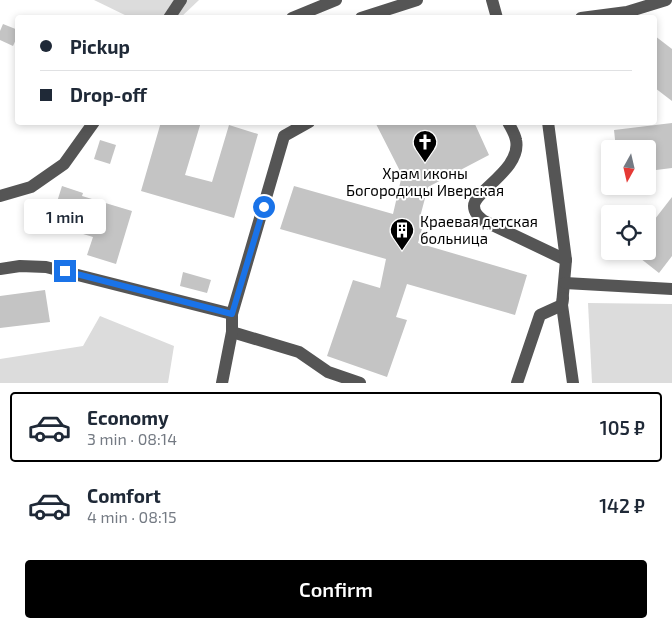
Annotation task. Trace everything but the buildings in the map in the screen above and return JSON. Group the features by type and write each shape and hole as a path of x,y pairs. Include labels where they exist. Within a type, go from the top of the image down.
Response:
{"lane":[{"path":"171,15 181,0"},
{"path":"299,15 336,0"},
{"path":"370,15 417,0"},
{"path":"492,0 496,15"},
{"path":"592,15 627,6 666,0"},
{"path":"0,196 31,187 64,164 92,125"},
{"path":"222,383 232,332 232,314 286,125"},
{"path":"284,136 304,125"},
{"path":"510,125 516,138 517,146 514,158 495,182 475,199 475,211 484,222 566,260"},
{"path":"548,125 566,260 562,305 573,383"},
{"path":"0,269 20,266 46,267 232,314"},
{"path":"565,283 672,289"},
{"path":"517,383 540,315 562,305"},
{"path":"232,332 299,352 328,372 360,383"}],"shaded area":[{"path":"94,0 199,0 183,15 125,15"},
{"path":"588,303 672,304 672,383 592,383"},
{"path":"100,316 174,346 168,383 0,383 0,359 83,346"}],"place":[{"name":"Храм иконы Богородицы Иверская","path":"425,163"},
{"name":"Краевая детская больница","path":"402,251"}],"route":[{"path":"65,271 232,314 264,207"}]}
